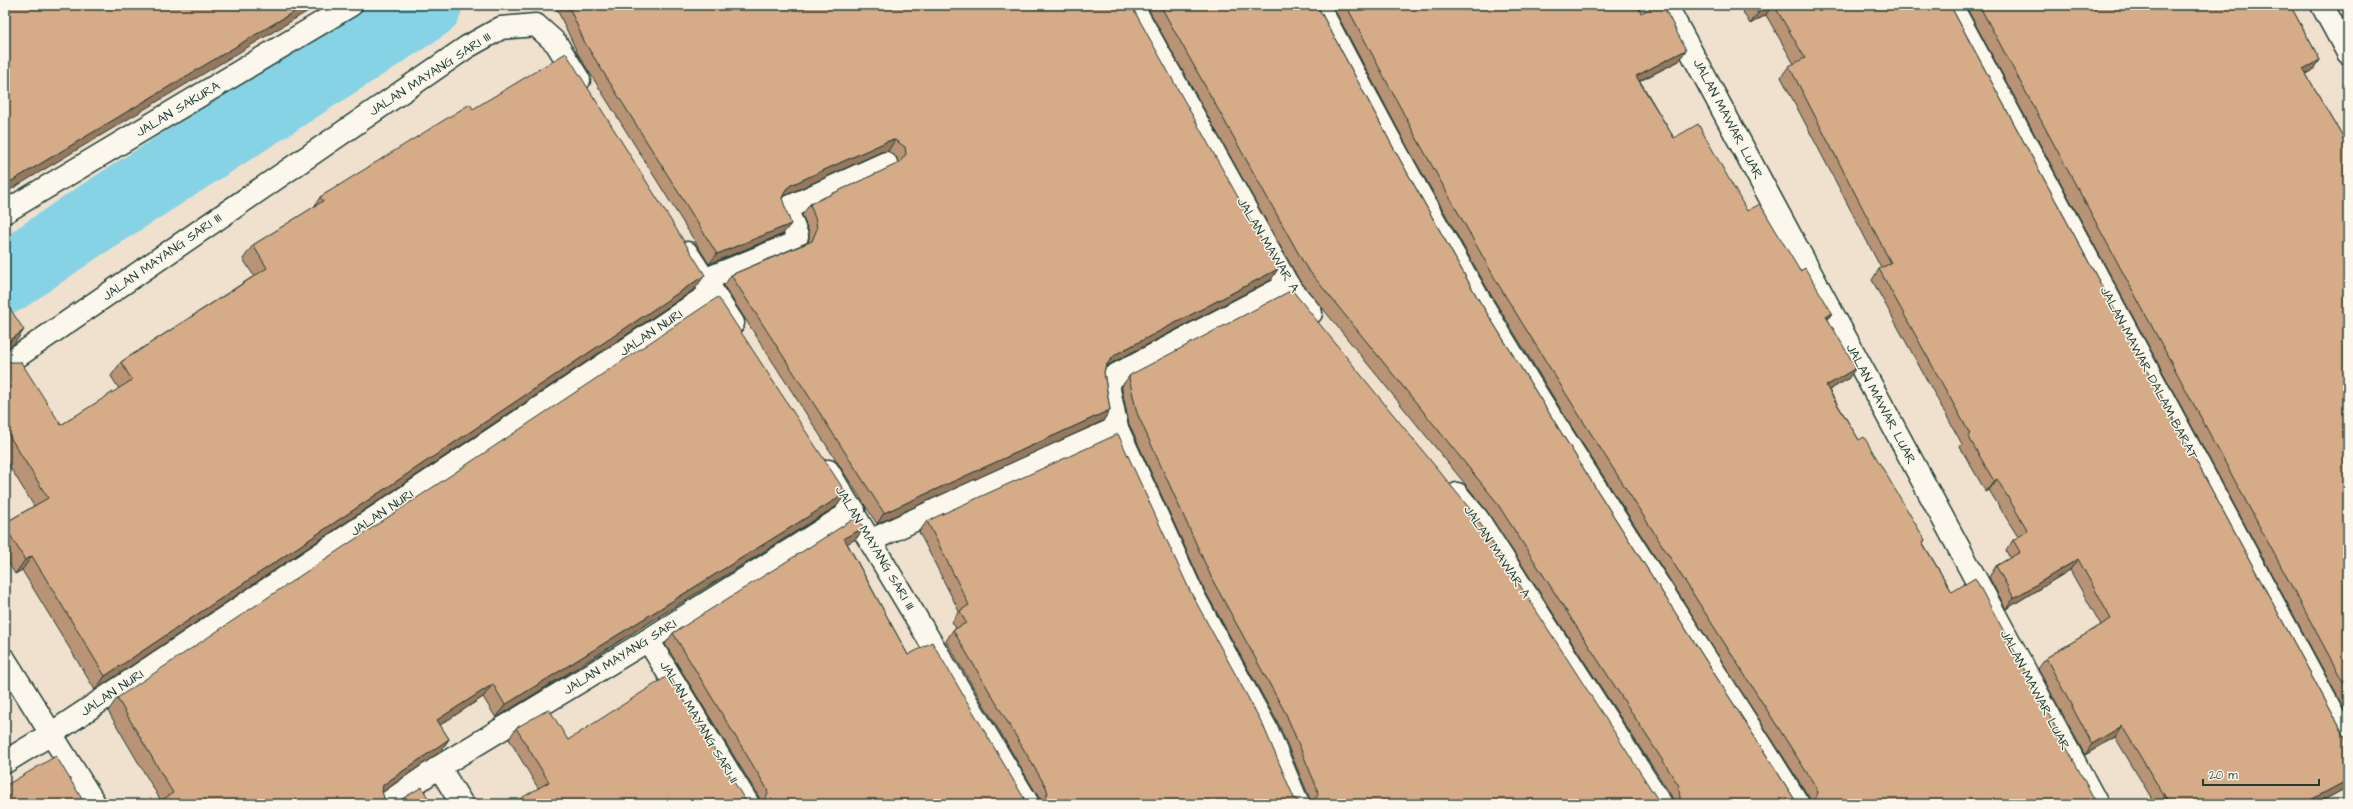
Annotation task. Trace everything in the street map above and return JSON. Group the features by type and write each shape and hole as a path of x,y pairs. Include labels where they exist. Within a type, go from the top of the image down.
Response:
{"street":[{"name":"JALAN SAKURA","path":"5,212 351,5"},
{"name":"JALAN MAWAR A","path":"1132,5 1288,285 1323,328"},
{"path":"1318,5 1382,126 1481,302 1609,508 1798,804"},
{"name":"JALAN MAWAR LUAR","path":"1666,5 2097,804"},
{"name":"JALAN MAWAR DALAM BARAT","path":"1950,5 2348,742"},
{"path":"2322,5 2348,53"},
{"name":"JALAN MAYANG SARI III","path":"5,365 467,47 501,28 536,25 556,43 589,96"},
{"name":"JALAN NURI","path":"5,762 51,734 708,286 795,243 797,236 787,210 789,207 886,163"},
{"path":"675,234 742,338"},
{"path":"1288,285 1114,376 1110,383 1109,390 1117,428 1194,598 1267,730 1298,804"},
{"path":"872,540 999,480 1117,428"},
{"name":"JALAN MAYANG SARI III","path":"815,451 854,510 1028,804"},
{"name":"JALAN MAWAR A","path":"1442,475 1477,518 1661,804"},
{"name":"JALAN MAYANG SARI","path":"385,804 439,767 648,640 854,510"},
{"name":"JALAN MAYANG SARI II","path":"648,640 748,804"},
{"path":"5,660 95,804"},
{"path":"439,767 462,804"}],"building":[{"path":"5,5 305,5 5,185"},
{"path":"568,5 1131,5 1278,269 1116,354 1106,365 1104,372 1110,410 884,513 731,275 812,241 817,229 810,204 899,163 906,154 905,147 895,140 888,141 791,185 786,189 782,198 791,224 717,254 585,43"},
{"path":"1160,5 1317,5 1394,149 1477,297 1595,487 1795,800 1803,804 1674,804 1680,798 1679,786 1495,500 1306,267"},
{"path":"1346,5 1637,5 1641,13 1657,5 1663,5 1686,50 1636,76 1674,138 1698,124 1747,211 1760,204 1800,271 1805,268 1832,313 1826,316 1856,368 1826,386 1859,440 1864,437 1925,540 1922,542 1952,592 1975,578 2097,804 1813,804 1818,793 1816,787 1576,410 1498,284 1416,137"},
{"path":"1753,5 1771,5 1758,13"},
{"path":"1774,5 1950,5 2348,741 2348,780 2303,804 2169,804 2122,726 2092,744 2046,658 2111,619 2078,559 2014,598 1996,566 2020,552 2013,540 2028,531 1997,479 1994,481 1968,436 1970,434 1879,269 1891,263 1789,66 1805,58"},
{"path":"1979,5 2290,5 2320,60 2303,69 2348,145 2348,691"},
{"path":"566,53 705,275 105,676 32,556 25,560 5,526 5,523 48,498 5,429 5,358 10,362 21,362 61,425 132,380 121,362 267,268 253,245 323,201 320,197 470,104 473,109"},
{"path":"1292,290 1474,514 1658,800 1663,804 1311,804 1318,795 1317,788 1286,714 1213,581 1137,413 1129,378 1130,375"},
{"path":"718,297 846,493 505,705 493,684 437,720 449,739 383,785 382,791 384,798 388,802 395,803 422,787 431,804 165,804 162,800 173,793 117,698"},
{"path":"7,304 24,330 5,344 5,305"},
{"path":"1118,434 1190,591 1263,725 1294,798 1302,804 1042,804 1048,793 1046,787 953,630 966,623 960,611 969,605 927,521"},
{"path":"857,517 864,528 844,538 908,655 932,642 1025,800 1033,804 762,804 768,793 766,787 673,633"},
{"path":"669,675 745,800 753,804 511,804 549,782 516,728 549,709 568,740"},
{"path":"56,756 85,804 5,804 5,786"}],"waterway":[{"path":"5,279 79,228 427,5"}]}
